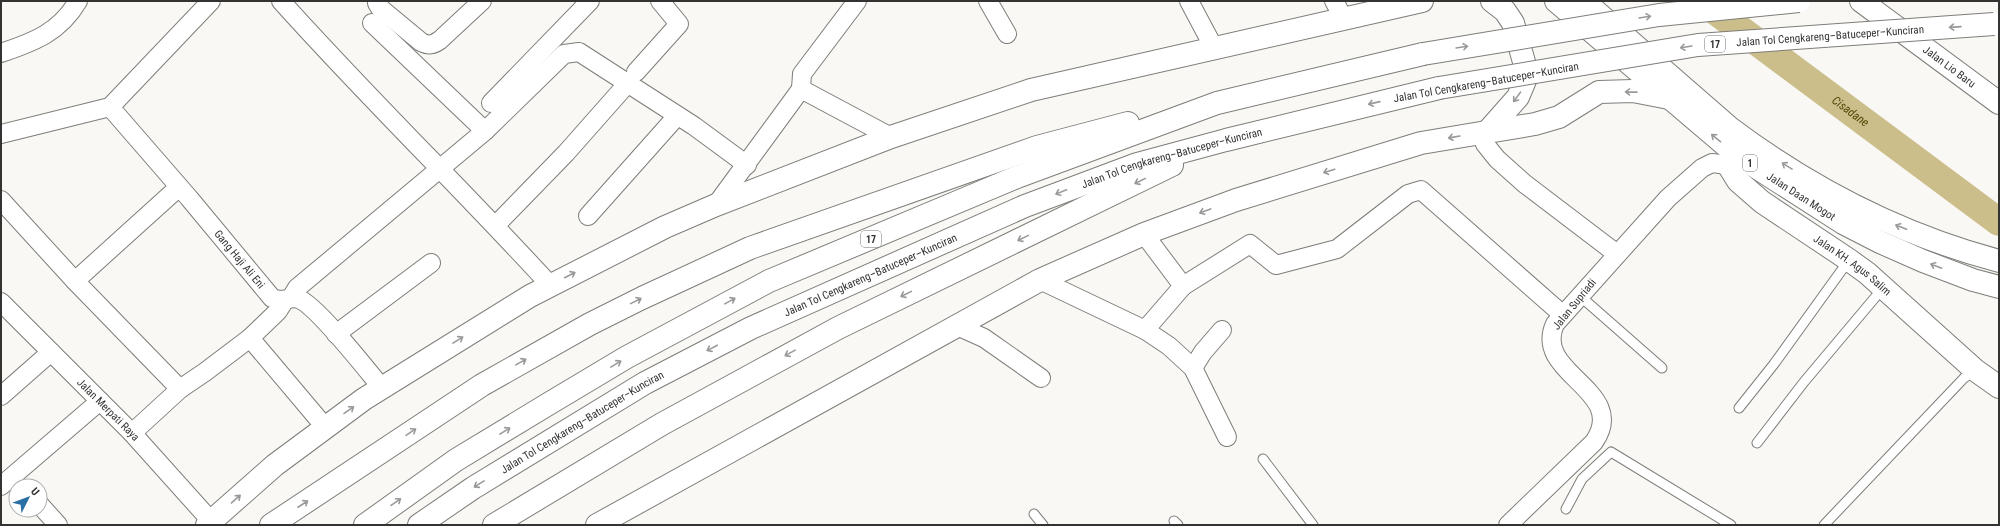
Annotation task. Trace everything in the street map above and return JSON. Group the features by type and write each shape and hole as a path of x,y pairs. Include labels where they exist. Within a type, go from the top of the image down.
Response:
{"main road":[{"path":"209,523 275,465 325,427 382,388 550,285 665,227 716,205 891,138 1031,90 1214,48 1339,10 1422,1"},
{"path":"1484,136 1518,97 1526,78 1526,69 1513,23 1505,11 1492,1"},
{"name":"Jalan Daan Mogot","path":"1556,1 1737,154 1843,223 1923,261 1973,280 1999,287"},
{"name":"Jalan Daan Mogot","path":"1584,1 1737,154 1834,196 1887,222 1977,255 1999,261"},
{"name":"17","path":"365,525 463,456 627,357 748,292 1017,177 1217,104 1423,54 1659,15 1799,1"},
{"name":"Jalan Lio Baru","path":"1861,1 1999,103"},
{"name":"Jalan Tol Cengkareng–Batuceper–Kunciran","path":"419,525 473,488 645,383 751,328 1018,209 1137,164 1226,140 1439,88 1698,45 1996,24"},
{"path":"597,525 956,325 1040,280 1144,234 1236,200 1421,143 1484,136 1559,117 1599,92 1633,91 1669,98"},
{"path":"271,525 482,384 590,324 750,248 1037,147 1159,115 1217,104"},
{"path":"494,525 662,424 838,328 1226,140"},
{"name":"Jalan KH. Agus Salim","path":"1737,154 1738,181 1762,202 1849,260 1883,288 1975,370 1999,387"}],"street":[{"path":"1,53 49,34 59,26 78,1"},
{"path":"1,134 110,107 211,1"},
{"path":"281,1 338,64 439,170 496,225 550,285"},
{"path":"379,1 377,3 380,8 421,42 427,45 433,44 440,40 482,1"},
{"path":"491,103 590,1"},
{"path":"496,225 566,153 679,24 660,1"},
{"path":"716,205 747,165 801,89 802,74 857,1"},
{"path":"988,1 1007,34"},
{"path":"1189,1 1214,48"},
{"path":"372,23 485,132"},
{"path":"132,433 180,389 250,338 278,311 297,288 485,132 564,54 579,52 631,78 677,116 747,165"},
{"path":"801,89 891,138"},
{"name":"Gang Haji Ali Eni","path":"110,107 272,298 278,301 299,299 305,303 336,334 382,388"},
{"path":"588,216 677,116"},
{"path":"1484,136 1496,159 1525,184 1617,254"},
{"name":"Jalan Supriadi","path":"1508,525 1594,442 1601,433 1604,422 1601,409 1593,397 1556,357 1551,345 1551,333 1555,324 1668,198 1702,168 1737,154"},
{"path":"75,281 179,187"},
{"path":"1145,330 1183,286 1250,244 1276,265 1337,249 1408,194 1421,190 1563,315"},
{"path":"1,200 75,281 180,389"},
{"path":"1144,234 1183,286"},
{"path":"336,334 431,263"},
{"path":"1040,280 1145,330 1169,346 1193,368 1227,437"},
{"name":"Jalan Merpati Raya","path":"2,304 132,433 209,523"},
{"path":"956,325 984,338 1041,378"},
{"path":"1193,368 1203,352 1222,330"},
{"path":"250,338 325,427"},
{"path":"1,396 51,352"},
{"path":"18,478 100,401"},
{"path":"48,514 58,525"}],"lane":[{"path":"1739,408 1774,364 1849,260"},
{"path":"1757,443 1804,382 1883,288"},
{"path":"1580,296 1662,368"},
{"path":"1824,525 1964,378 1975,370"},
{"path":"1566,509 1582,479 1611,452 1731,525"},
{"path":"1263,459 1313,525"},
{"path":"1034,514 1043,525"}],"waterway":[{"name":"Cisadane","path":"1702,1 1999,222"}]}
